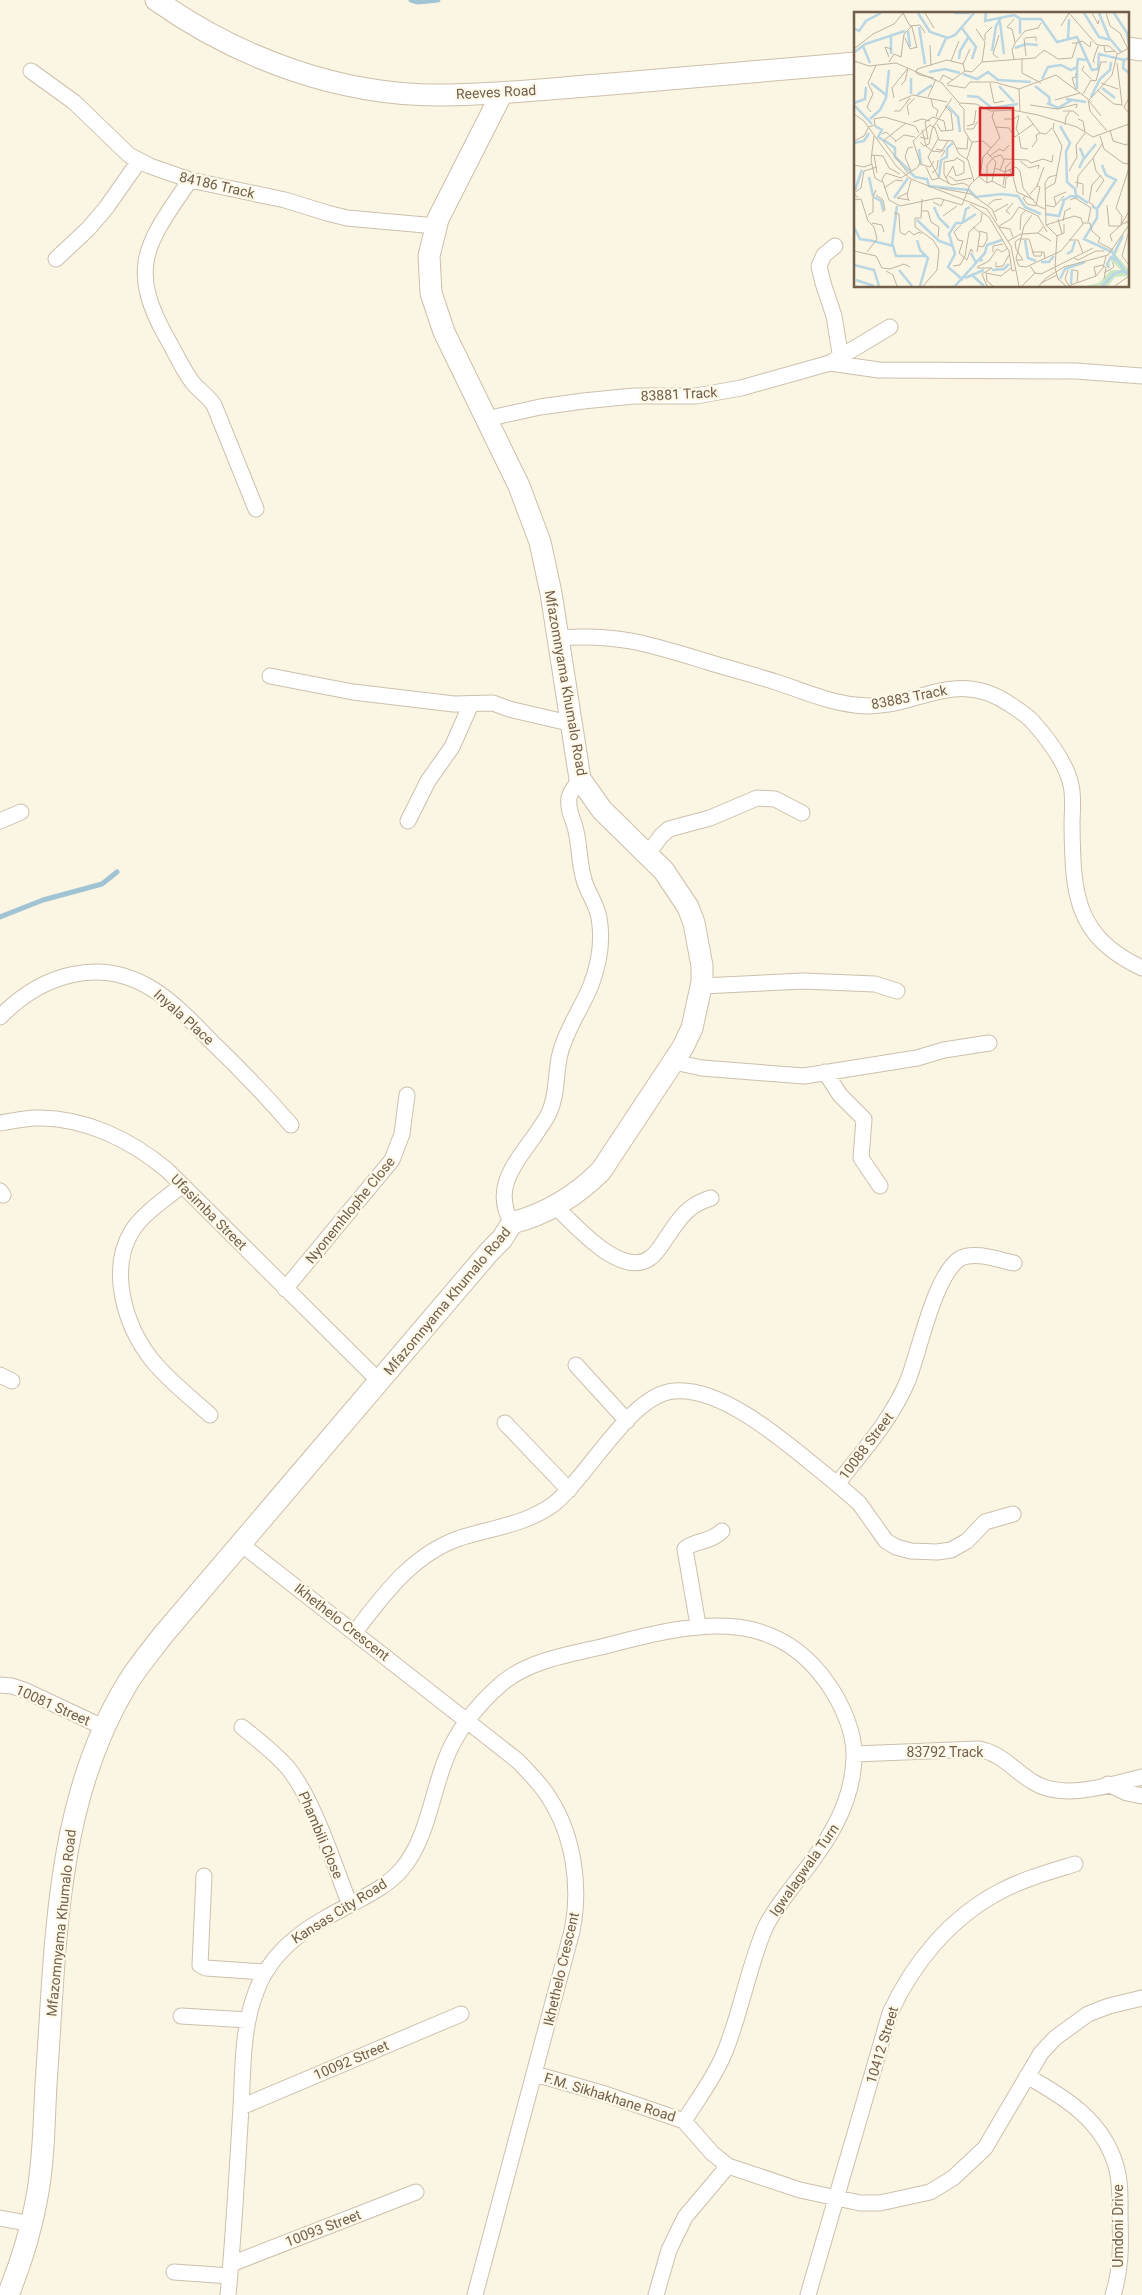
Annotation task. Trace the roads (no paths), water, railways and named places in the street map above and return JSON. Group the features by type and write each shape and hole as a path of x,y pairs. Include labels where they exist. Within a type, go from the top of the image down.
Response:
{"street":[{"name":"Reeves Road","path":"156,0 205,32 244,52 308,75 352,85 412,94 502,93 854,63"},
{"name":"84186 Track","path":"30,71 74,102 117,145 138,161 190,180 276,198 347,218 436,226"},
{"name":"Mfazomnyama Khumalo Road","path":"8,2295 24,2255 32,2224 40,2170 55,1956 67,1844 82,1787 105,1728 127,1684 148,1654 502,1239 512,1223 533,1218 555,1206 586,1186 601,1172 674,1062 692,1028 702,986 700,948 688,907 670,879 602,810 580,779 573,724 540,542 519,486 435,308 429,275 429,256 436,226 444,204 502,93"},
{"path":"56,260 88,229 106,208 138,161"},
{"path":"190,180 153,237 146,258 145,281 148,298 160,326 192,382 208,396 214,405 256,508"},
{"path":"835,246 824,255 819,266 834,316 836,361 879,370 1076,371 1142,376"},
{"name":"83881 Track","path":"486,419 540,407 592,400 634,396 696,396 718,393 836,361 890,327"},
{"name":"83883 Track","path":"558,638 590,635 627,638 748,673 806,694 856,706 880,706 933,691 955,688 976,690 1000,698 1031,719 1060,758 1068,776 1072,795 1076,886 1079,906 1085,919 1107,948 1142,968"},
{"path":"270,676 353,692 471,704 493,703 509,709 573,724"},
{"path":"408,821 428,781 452,747 471,704"},
{"path":"512,1223 504,1208 503,1198 507,1178 548,1113 557,1081 560,1053 591,985 598,963 601,933 600,919 598,910 585,883 576,831 569,804 569,796 580,779"},
{"path":"648,855 661,836 670,829 710,818 757,798 766,797 780,800 802,813"},
{"path":"0,821 21,812"},
{"name":"Inyala Place","path":"0,1017 15,1002 34,988 56,978 77,973 95,973 119,975 136,980 168,1000 185,1015 256,1086 291,1125"},
{"path":"702,986 803,981 875,984 897,991"},
{"path":"674,1062 702,1068 788,1076 917,1058 944,1050 989,1043"},
{"path":"825,1072 840,1095 864,1119 861,1158 880,1186"},
{"name":"Nyonemhlophe Close","path":"285,1289 392,1160 402,1134 407,1095"},
{"name":"Ufasimba Street","path":"0,1123 34,1118 74,1122 108,1133 148,1154 182,1185 379,1381"},
{"path":"182,1185 133,1229 122,1254 120,1280 132,1326 152,1359 210,1415"},
{"path":"555,1206 606,1252 621,1260 641,1262 655,1254 684,1212 698,1202 711,1198"},
{"name":"10088 Street","path":"355,1632 402,1575 429,1554 459,1539 535,1515 554,1503 569,1490 644,1403 661,1394 672,1391 689,1391 720,1399 737,1408 837,1484 886,1422 898,1402 909,1378 928,1313 955,1262 962,1258 974,1256 1014,1263"},
{"path":"576,1365 627,1421"},
{"path":"505,1423 569,1490"},
{"path":"837,1484 859,1503 886,1541 896,1547 911,1551 937,1552 951,1550 967,1541 985,1522 1013,1514"},
{"path":"698,1625 686,1549 689,1546 714,1538 722,1531"},
{"name":"Ikhethelo Crescent","path":"241,1544 518,1761 548,1796 557,1811 571,1850 577,1888 575,1917 475,2295"},
{"name":"Igwalagwala Turn","path":"468,1721 504,1682 532,1666 552,1659 632,1639 698,1625 738,1626 757,1630 794,1649 810,1662 834,1694 847,1723 855,1754 850,1785 842,1813 831,1836 767,1923 722,2060 684,2121"},
{"name":"10081 Street","path":"0,1685 24,1690 105,1728"},
{"name":"Kansas City Road","path":"228,2295 248,2020 256,1991 264,1972 292,1939 307,1928 376,1891 392,1879 411,1856 418,1842 449,1749 468,1721"},
{"name":"Phambili Close","path":"242,1727 288,1768 298,1783 308,1802 350,1905"},
{"name":"83792 Track","path":"855,1754 989,1751 1001,1757 1035,1784 1051,1789 1064,1790 1142,1777"},
{"path":"1108,1784 1127,1793 1142,1796"},
{"name":"10412 Street","path":"808,2295 890,2013 900,1991 913,1971 952,1925 973,1908 999,1892 1026,1879 1075,1864"},
{"path":"204,1876 200,1965 206,1968 264,1972"},
{"name":"F.M. Sikhakhane Road","path":"535,2074 605,2094 684,2121 712,2153 728,2166 766,2180 836,2198 860,2203 880,2203 930,2192 953,2178 985,2148 1041,2054 1055,2038 1070,2025 1088,2014 1109,2006 1142,1998"},
{"name":"10092 Street","path":"241,2107 461,2014"},
{"path":"181,2016 248,2020"},
{"name":"Umdoni Drive","path":"1028,2076 1062,2096 1086,2116 1100,2131 1111,2151 1119,2184 1121,2233 1117,2281 1113,2295"},
{"path":"656,2295 669,2250 685,2216 728,2166"},
{"name":"10093 Street","path":"230,2270 416,2192"},
{"path":"0,2218 32,2224"},
{"path":"174,2272 230,2270"}],"waterway":[{"path":"411,0 418,2 438,0"},
{"path":"0,917 43,900 102,884 117,872"}]}
